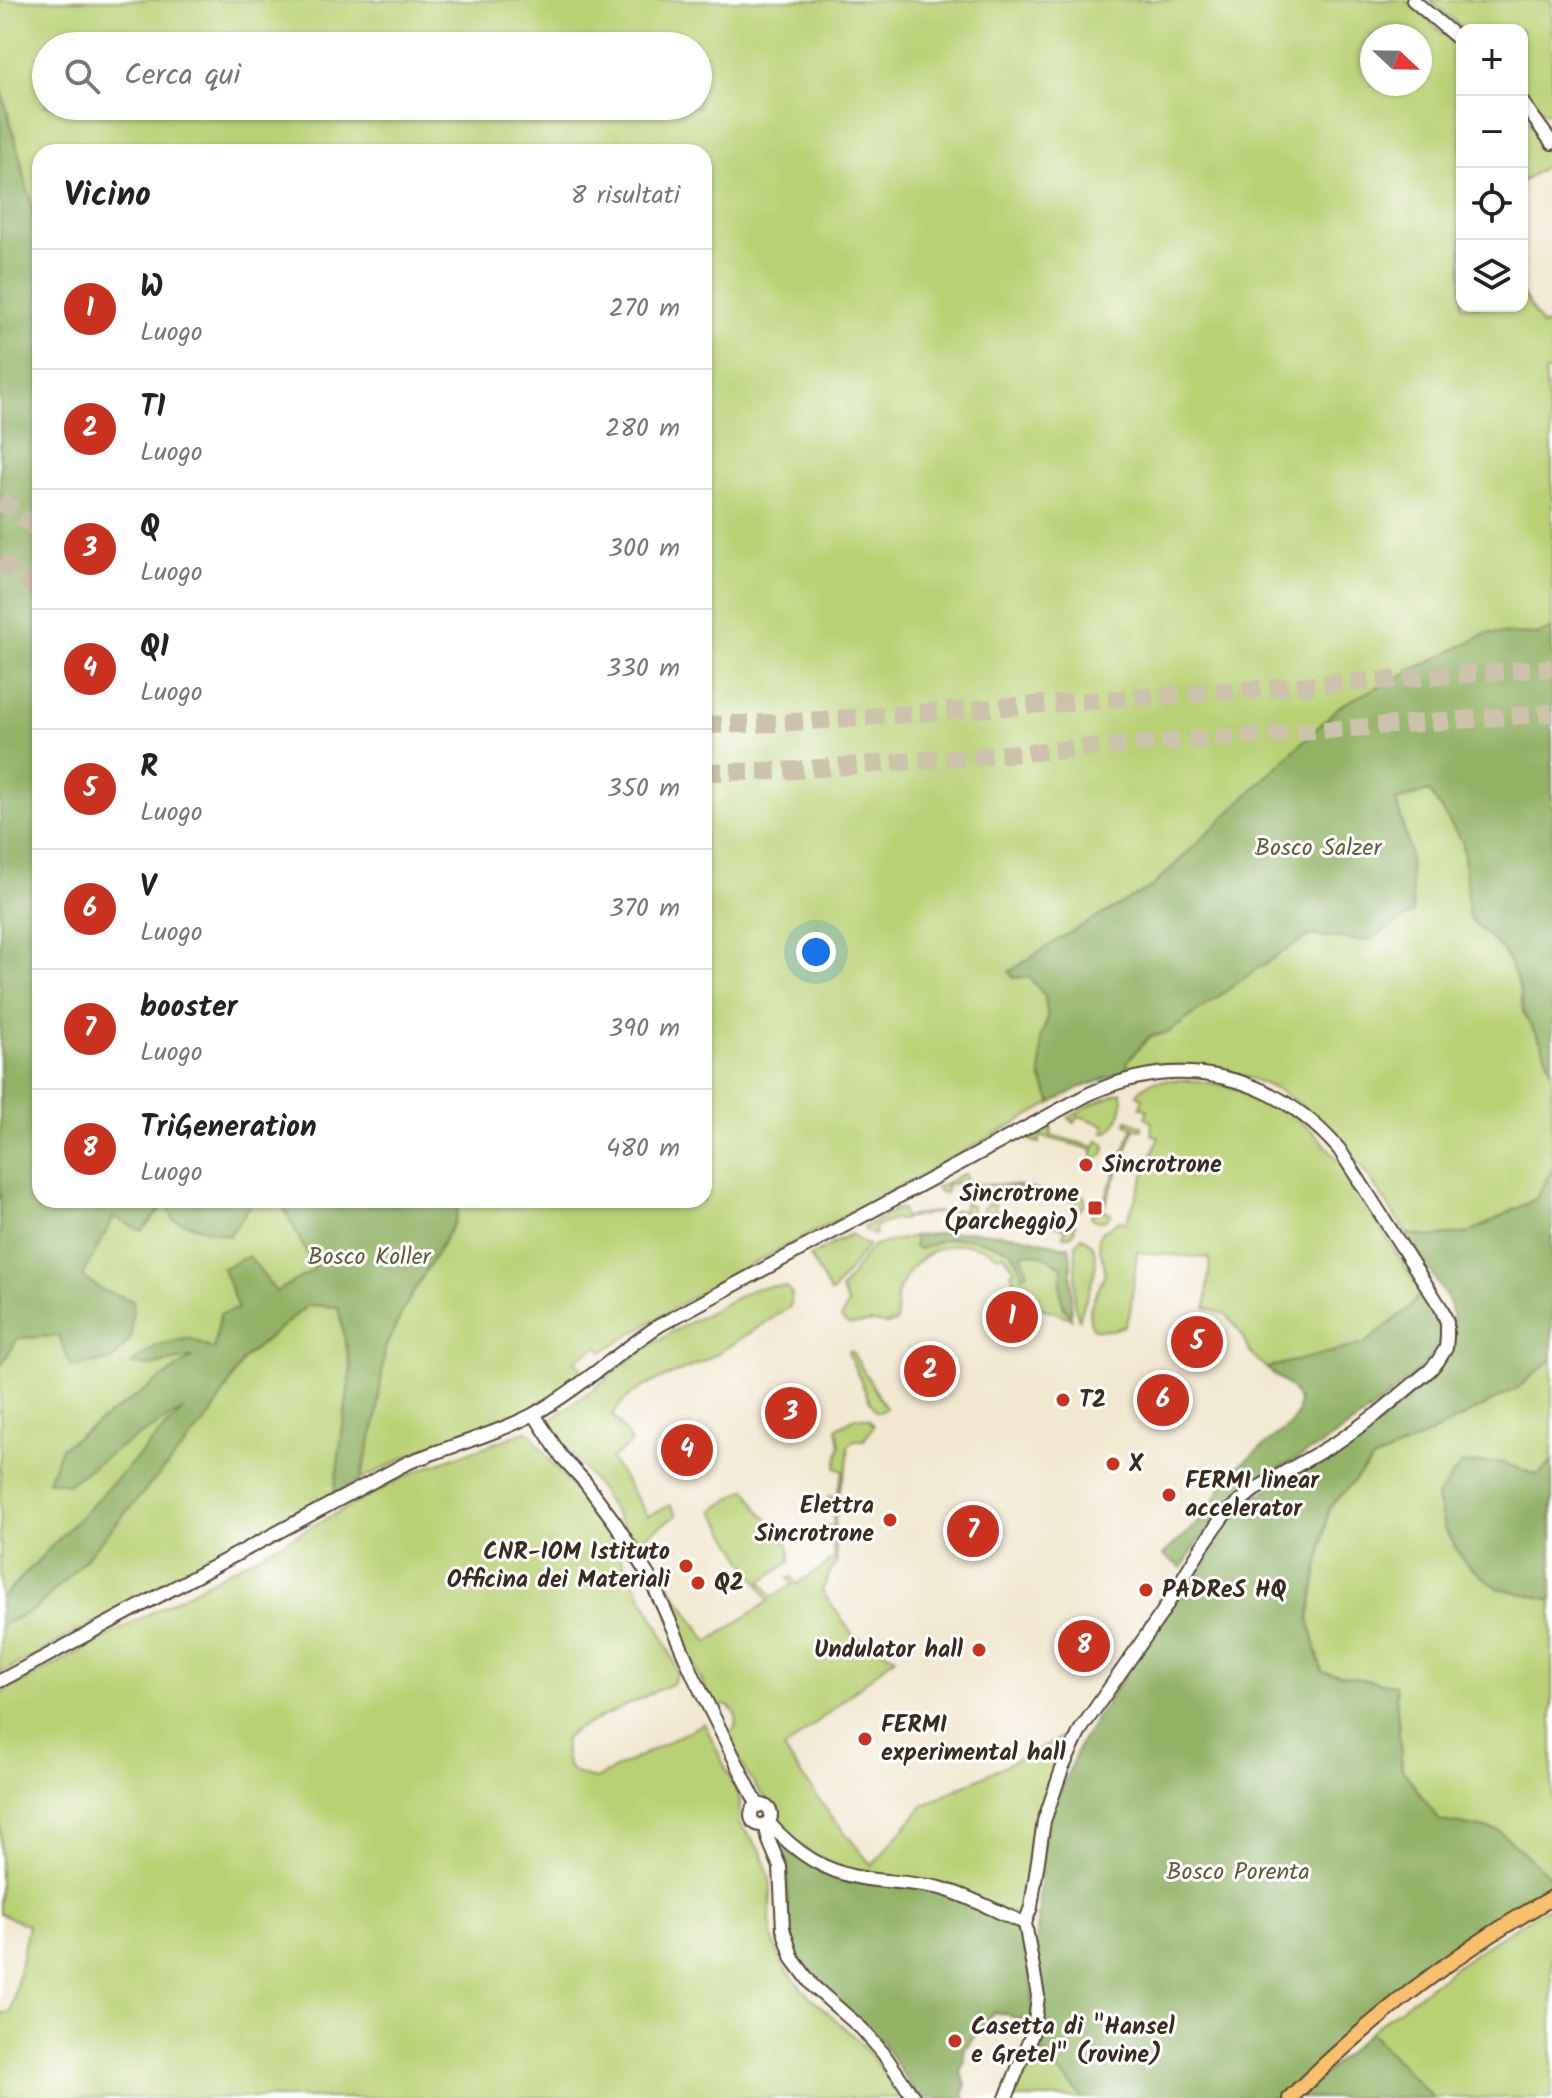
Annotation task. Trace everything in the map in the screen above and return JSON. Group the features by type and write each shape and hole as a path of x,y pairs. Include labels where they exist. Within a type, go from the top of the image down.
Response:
{"main road":[{"path":"1290,2098 1346,2044 1410,1991 1475,1945 1552,1898"}],"street":[{"path":"1413,0 1456,37"},
{"path":"1528,110 1552,143"},
{"path":"0,1681 407,1463 534,1414 571,1391 660,1325 1101,1088 1130,1078 1178,1072 1228,1078 1272,1094 1303,1114 1339,1149 1441,1308 1447,1322 1447,1344 1443,1355 1430,1370 1389,1406 1339,1441 1254,1490 1224,1515 1162,1613 1087,1719 1071,1747 1044,1821 1031,1907 1025,1923 1038,1996 1036,2017 1006,2098"},
{"path":"534,1414 561,1456 602,1504 641,1564 758,1806 769,1808 769,1841 780,1867 783,1929 793,1959 813,1986 862,2029 883,2053 914,2098"},
{"path":"767,1823 801,1854 833,1871 956,1893 1025,1923"}],"green space":[{"path":"0,0 1406,0 1456,45 1456,312 1528,312 1528,303 1542,326 1552,321 1552,369 1545,373 1552,442 1552,629 1538,635 1488,633 1341,705 1153,886 1059,939 1029,976 1045,996 1048,1019 1041,1036 1041,1077 1052,1103 719,1281 602,1352 598,1346 575,1360 583,1371 557,1393 518,1415 423,1449 364,1478 361,1477 376,1421 385,1348 404,1308 455,1221 458,1208 712,1208 712,144 32,144 32,207 0,85"},
{"path":"1429,0 1552,0 1552,111 1545,113 1528,94 1528,24 1457,24"},
{"name":"Bosco Koller","path":"0,85 32,207 32,1208 162,1208 142,1231 114,1217 82,1276 102,1290 133,1301 131,1338 113,1360 71,1367 59,1336 18,1338 0,1367"},
{"path":"1528,118 1529,119 1552,161 1528,178"},
{"name":"Bosco Salzer","path":"1552,629 1552,1071 1541,1042 1524,1015 1518,981 1503,950 1469,918 1463,843 1429,791 1396,801 1409,849 1413,913 1368,941 1310,935 1169,1032 1149,1037 1128,1060 1127,1071 1079,1088 1052,1103 1041,1077 1041,1036 1048,1019 1045,996 1029,977 1015,978 1009,972 1059,939 1153,886 1341,705 1488,633 1537,635"},
{"path":"1429,791 1463,842 1469,918 1503,950 1518,981 1524,1015 1541,1042 1552,1071 1552,1169 1537,1198 1469,1233 1429,1237 1407,1234 1352,1154 1309,1111 1286,1095 1262,1083 1210,1068 1155,1067 1127,1071 1128,1060 1149,1037 1169,1032 1310,935 1368,941 1409,849 1396,801"},
{"path":"1172,1080 1237,1089 1278,1107 1314,1133 1344,1169 1421,1293 1408,1309 1364,1344 1266,1368 1250,1353 1242,1335 1227,1315 1206,1307 1210,1258 1137,1252 1130,1313 1124,1326 1112,1330 1094,1329 1090,1322 1090,1309 1105,1270 1099,1237 1119,1220 1126,1223 1159,1137 1151,1134 1152,1123 1145,1117 1148,1110 1140,1107 1143,1098 1137,1095 1147,1084"},
{"path":"1121,1092 1123,1102 1120,1114 1108,1132 1103,1132 1105,1125 1079,1116 1075,1123 1068,1118 1094,1103"},
{"path":"1127,1120 1142,1126 1142,1130 1135,1128 1103,1210 1111,1214 1099,1221 1091,1217 1092,1211 1097,1212 1102,1206 1133,1127 1126,1124"},
{"path":"1050,1127 1051,1135 1095,1147 1098,1140 1103,1142 1103,1154 1092,1158 1094,1150 1041,1136 1039,1143 1029,1138"},
{"name":"Bosco Porenta","path":"1552,1169 1552,1359 1519,1387 1373,1460 1329,1508 1309,1619 1322,1672 1395,1685 1402,1769 1440,1821 1499,1831 1552,1878 1552,1892 1524,1906 1415,1979 1376,2009 1280,2098 1083,2098 1033,2042 1038,2026 1043,2024 1045,2012 1041,2009 1036,1949 1042,1846 1080,1744 1219,1530 1250,1499 1364,1434 1430,1380 1449,1355 1455,1331 1450,1303 1407,1234 1429,1237 1469,1233 1537,1198"},
{"path":"966,1174 966,1183 1020,1186 1046,1193 1016,1187 954,1183 946,1185 946,1193 936,1188"},
{"path":"1046,1193 1076,1200 1079,1193 1085,1197 1084,1203 1081,1209 1073,1210 1076,1202"},
{"path":"964,1203 972,1206 972,1214 965,1220 964,1211 896,1219 874,1227 876,1234 873,1235 864,1227 897,1209 902,1209 904,1218 926,1213 964,1210"},
{"path":"987,1204 995,1204 995,1211 1040,1220 995,1214 994,1221 990,1221 983,1216"},
{"path":"147,1208 175,1208 229,1236 248,1208 284,1208 315,1269 276,1292 223,1268 239,1309 216,1333 214,1351 150,1366 196,1356 61,1448 48,1481 68,1484 117,1449 186,1407 0,1600 0,1367 18,1338 59,1336 133,1301 102,1290 81,1276 114,1217"},
{"name":"Bosco Koller","path":"167,1208 248,1208 229,1236 174,1220"},
{"name":"Bosco Koller","path":"284,1208 458,1208 455,1221 404,1308 385,1348 376,1421 361,1476 364,1478 334,1494 351,1368 338,1307 308,1305 244,1358 210,1417 69,1577 34,1610 0,1628 0,1600 183,1410 117,1449 68,1484 48,1481 61,1448 193,1357 150,1366 131,1364 156,1346 189,1338 214,1350 220,1314 238,1309 223,1268 249,1256 276,1292 315,1269"},
{"path":"1041,1220 1066,1228 1070,1220 1075,1224 1070,1236 1063,1236 1066,1229"},
{"path":"969,1231 1020,1236 1069,1246 1071,1318 1061,1294 1063,1267 1044,1256 1022,1254 1028,1273 1022,1276 1011,1250 985,1242 957,1238 920,1249 914,1247 914,1236"},
{"path":"851,1234 868,1245 830,1293 810,1256"},
{"path":"914,1236 914,1247 930,1246 941,1240 969,1238 1011,1250 1020,1264 1021,1254 1033,1253 1048,1258 1063,1267 1063,1307 1071,1318 1013,1298 1015,1282 1011,1273 1015,1270 1004,1254 998,1256 975,1246 962,1245 938,1249 916,1263 899,1291 896,1322 849,1325 841,1319 848,1304 841,1290 872,1246"},
{"path":"1082,1237 1091,1244 1096,1264 1079,1320 1074,1304 1076,1244"},
{"path":"787,1287 792,1294 790,1307 704,1361 641,1388 630,1395 613,1415 632,1443 611,1459 648,1516 670,1505 677,1515 635,1543 597,1486 547,1422 670,1333 753,1289"},
{"path":"1421,1293 1435,1319 1439,1340 1439,1348 1426,1362 1384,1401 1353,1424 1232,1499 1212,1522 1182,1568 1163,1555 1202,1519 1228,1474 1288,1427 1297,1414 1299,1402 1292,1389 1266,1368 1364,1344 1408,1309"},
{"path":"308,1305 338,1307 351,1368 334,1494 0,1674 0,1628 3,1624 34,1610 210,1417 244,1358"},
{"path":"851,1350 886,1408 880,1412 869,1400 848,1352"},
{"path":"1552,1359 1552,1462 1538,1475 1499,1462 1498,1588 1552,1600 1552,1878 1499,1831 1440,1821 1402,1769 1395,1685 1322,1672 1309,1619 1329,1508 1373,1460 1519,1387"},
{"path":"857,1417 869,1419 874,1426 864,1440 855,1440 848,1446 847,1466 835,1513 837,1562 822,1591 853,1635 895,1657 784,1750 872,1866 924,1805 1073,1732 1051,1780 1037,1830 1025,1912 1020,1915 822,1863 777,1826 776,1806 753,1783 728,1734 735,1727 736,1715 725,1705 714,1707 643,1558 642,1553 646,1550 708,1642 769,1601 713,1510 747,1489 759,1510 782,1534 790,1562 760,1582 772,1597 792,1585 788,1578 792,1577 796,1584 827,1565 827,1562 834,1560 833,1541 825,1541 825,1527 833,1526 834,1510 826,1509 828,1496 836,1497 843,1471 836,1468 840,1445 837,1428"},
{"path":"526,1431 531,1433 549,1460 603,1523 659,1628 678,1671 673,1683 575,1730 565,1739 569,1768 579,1775 596,1779 704,1723 740,1798 739,1823 762,1852 771,1884 770,1921 774,1943 784,1967 803,1990 859,2041 901,2098 0,2098 0,2015 11,2012 28,1925 0,1914 0,1694 400,1479"},
{"path":"1499,1462 1538,1475 1552,1462 1552,1600 1498,1588 1465,1563 1444,1528 1437,1497 1461,1464"},
{"path":"775,1835 801,1859 945,1893 1016,1925 1022,1933 1031,1969 1032,2019 1016,2019 993,2012 989,2018 990,2027 974,2036 964,2051 965,2061 960,2071 966,2084 965,2098 919,2098 881,2041 823,1989 798,1956 788,1929 787,1883"},
{"path":"1552,1905 1552,2098 1433,2098 1369,2032 1481,1949"},
{"path":"1369,2032 1433,2098 1299,2098"},
{"path":"1033,2042 1083,2098 1011,2098"}],"tunnel":[{"path":"0,500 32,525"},
{"path":"0,562 32,585"},
{"path":"712,725 780,723 1552,668"},
{"path":"712,772 781,771 1552,713"}],"place":[{"name":"Sincrotrone","path":"1086,1165"},
{"name":"Sincrotrone (parcheggio)","path":"1095,1208"},
{"name":"W","path":"1012,1317"},
{"name":"R","path":"1197,1342"},
{"name":"T1","path":"930,1371"},
{"name":"T2","path":"1063,1400"},
{"name":"V","path":"1163,1400"},
{"name":"Q","path":"791,1413"},
{"name":"Q1","path":"687,1450"},
{"name":"X","path":"1113,1464"},
{"name":"FERMI linear accelerator","path":"1169,1495"},
{"name":"Elettra Sincrotrone","path":"890,1520"},
{"name":"booster","path":"973,1531"},
{"name":"CNR-IOM Istituto Officina dei Materiali","path":"686,1566"},
{"name":"Q2","path":"698,1583"},
{"name":"PADReS HQ","path":"1146,1590"},
{"name":"TriGeneration","path":"1084,1646"},
{"name":"Undulator hall","path":"979,1650"},
{"name":"FERMI experimental hall","path":"865,1739"},
{"name":"Casetta di \"Hansel e Gretel\" (rovine)","path":"955,2041"}]}
